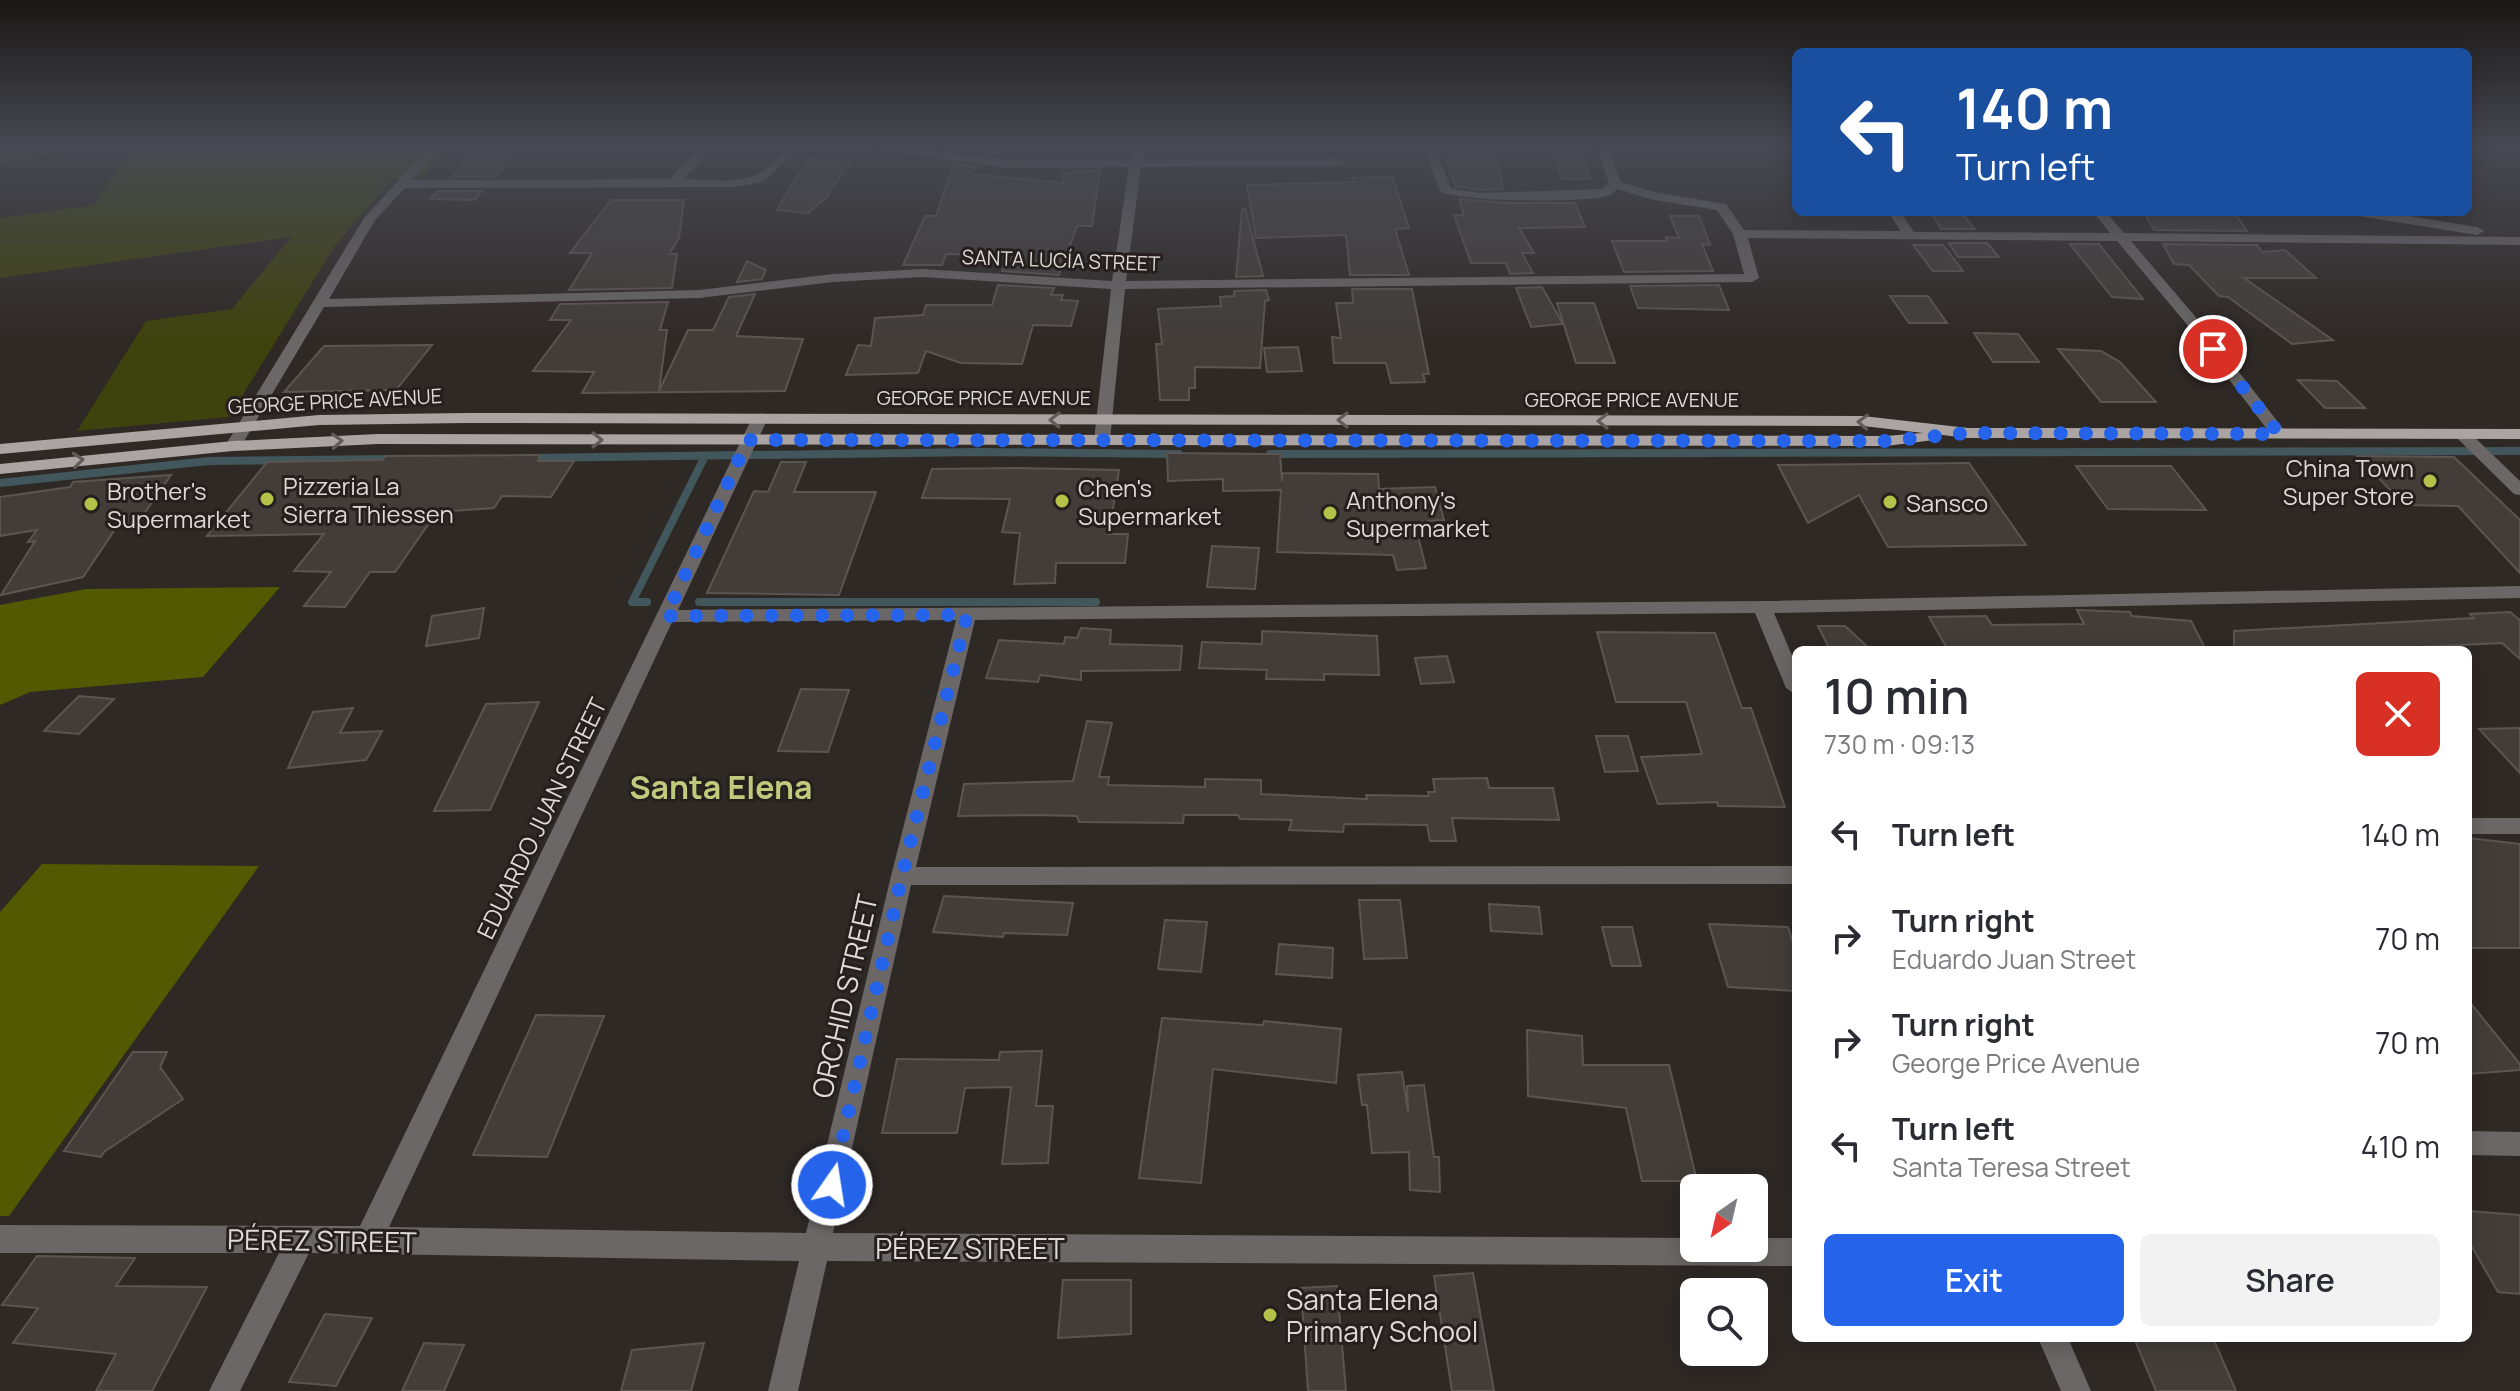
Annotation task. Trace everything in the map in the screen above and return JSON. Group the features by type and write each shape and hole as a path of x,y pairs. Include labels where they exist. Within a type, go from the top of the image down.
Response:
{"main road":[{"name":"GEORGE PRICE AVENUE","path":"0,449 247,426 371,419 1863,421 1968,433"},
{"name":"GEORGE PRICE AVENUE","path":"0,469 233,446 378,439 1886,441 1968,433 2520,434"}],"street":[{"path":"233,446 377,210"},
{"path":"1102,440 1117,285 1128,210"},
{"path":"1723,210 1740,234 2124,240 2520,240"},
{"path":"1897,216 1910,235"},
{"path":"2103,216 2279,434"},
{"path":"2419,217 2520,240"},
{"name":"SANTA LUCÍA STREET","path":"321,303 699,294 833,278 922,273 1117,285 1752,278 1740,234"},
{"name":"EDUARDO JUAN STREET","path":"368,1240 760,418"},
{"path":"2462,434 2520,490"},
{"path":"666,616 1762,607 2520,592"},
{"path":"1762,607 1792,678"},
{"name":"ORCHID STREET","path":"783,1391 902,876 967,615"},
{"path":"2472,826 2520,826"},
{"path":"902,876 1792,875"},
{"path":"2472,1143 2520,1144"},
{"name":"PÉREZ STREET","path":"0,1239 1792,1252"},
{"path":"224,1391 301,1239"},
{"path":"2055,1342 2076,1391"}],"green space":[{"path":"58,210 365,210 336,244 229,417 77,431 146,321 232,309 291,237 0,278 0,218"}],"shaded area":[{"path":"280,587 203,677 30,692 0,705 0,605 86,589"},
{"path":"42,864 259,866 9,1216 0,1216 0,912"}],"building":[{"path":"603,210 683,210 679,238 669,254 677,254 672,288 569,290 592,253 570,253"},
{"path":"777,210 812,210 808,213"},
{"path":"938,210 1094,210 1092,226 1077,226 1059,275 1002,271 1006,256 946,254 942,265 903,265 925,216 936,216"},
{"path":"1242,210 1246,210 1263,276 1236,277"},
{"path":"1251,210 1403,210 1409,228 1395,229 1409,275 1350,275 1346,235 1256,238"},
{"path":"1462,210 1578,210 1585,227 1519,228 1534,253 1522,253 1533,273 1510,274 1506,263 1471,263 1454,215 1464,215"},
{"path":"1670,216 1699,216 1710,245 1702,244 1713,271 1624,272 1612,241 1667,241 1666,237 1679,238"},
{"path":"1933,216 1964,216 1975,229 1941,229"},
{"path":"2146,216 2237,216 2247,231 2154,230"},
{"path":"1949,243 1987,243 1999,257 1958,257"},
{"path":"2070,244 2099,244 2143,299 2112,297"},
{"path":"2163,244 2257,245 2262,252 2285,250 2316,278 2244,278 2333,340 2292,344 2228,297 2219,296 2189,265 2174,264"},
{"path":"1913,245 1943,245 1963,271 1933,271"},
{"path":"747,261 766,270 762,279 737,282"},
{"path":"998,285 1054,288 1051,295 1063,295 1061,300 1078,301 1071,326 1033,325 1022,364 961,363 926,351 918,373 846,375 858,345 871,346 875,318 923,315 926,305 992,305"},
{"path":"1719,285 1729,310 1638,308 1630,286"},
{"path":"1542,287 1563,324 1531,327 1516,288"},
{"path":"1352,289 1412,289 1429,374 1423,374 1425,382 1391,383 1386,363 1334,363 1332,337 1341,338 1336,303 1353,303"},
{"path":"1266,290 1269,300 1265,301 1260,368 1195,367 1195,388 1189,388 1189,400 1160,400 1156,344 1162,344 1158,309 1221,306 1220,297 1234,296 1234,291"},
{"path":"755,294 736,336 803,339 785,391 582,393 594,372 533,371 571,320 550,320 560,304 668,302 660,330 667,330 659,391 688,330 713,330 729,297"},
{"path":"1890,296 1928,296 1947,323 1909,323"},
{"path":"1557,303 1594,303 1615,363 1576,363"},
{"path":"1974,333 2018,334 2039,362 1993,362"},
{"path":"432,345 396,390 284,392 324,346"},
{"path":"1298,347 1302,371 1267,372 1264,348"},
{"path":"2058,349 2101,351 2120,362 2156,402 2101,402"},
{"path":"2298,380 2337,381 2365,408 2325,408"},
{"path":"1167,453 1280,454 1282,481 1282,473 1378,474 1379,489 1435,487 1444,520 1428,521 1431,532 1417,532 1426,568 1397,570 1393,555 1277,552 1281,490 1223,491 1223,479 1168,481"},
{"path":"540,455 538,461 574,461 551,497 502,496 494,508 437,512 395,572 370,572 345,607 304,606 331,572 294,571 324,534 207,536 267,462 382,460 386,456"},
{"name":"China Town Super Store","path":"2357,456 2454,457 2520,520 2520,573 2458,506 2405,505"},
{"path":"781,462 806,462 794,492 876,492 839,595 707,593 754,491 768,492"},
{"path":"1969,463 2026,545 1888,547 1859,495 1808,523 1778,465"},
{"path":"2076,466 2171,466 2206,510 2108,509"},
{"path":"932,469 1119,470 1109,534 1128,534 1125,563 1056,563 1055,583 1014,584 1020,533 1002,532 1010,499 922,498"},
{"path":"171,475 137,524 118,525 83,577 1,595 35,541 28,542 37,530 0,536 0,497 70,487 73,482"},
{"path":"1212,546 1259,548 1255,589 1207,587"},
{"path":"484,608 479,638 426,646 432,616"},
{"path":"2077,610 2130,612 2132,616 2191,621 2204,646 1946,646 1929,617 1986,616 1992,625 2084,624"},
{"path":"2510,612 2520,620 2520,659 2502,643 2234,646 2234,631 2474,618 2470,614"},
{"path":"1818,626 1845,626 1867,646 1828,646"},
{"path":"1081,628 1111,630 1110,644 1182,646 1180,670 1081,671 1081,680 1040,675 1038,682 986,678 999,640 1064,644 1065,637 1077,638"},
{"path":"1262,631 1377,636 1379,675 1324,674 1324,680 1266,679 1267,670 1199,668 1202,642 1262,644"},
{"path":"1597,632 1715,633 1742,708 1751,708 1785,807 1718,806 1717,802 1658,804 1641,757 1702,754 1686,702 1616,702"},
{"path":"1447,656 1454,682 1421,684 1415,658"},
{"path":"801,689 849,690 828,752 778,751"},
{"path":"79,696 114,699 79,734 44,731"},
{"path":"539,702 490,810 434,811 486,704"},
{"path":"353,708 340,733 382,731 366,760 288,768 313,712"},
{"path":"1087,721 1112,723 1099,777 1109,777 1108,785 1205,787 1205,779 1261,780 1261,794 1367,799 1366,795 1429,796 1428,792 1435,792 1433,779 1487,778 1489,788 1553,788 1559,820 1452,818 1456,841 1430,841 1427,825 1344,824 1343,832 1289,830 1292,820 1240,819 1238,815 1184,815 1183,823 1079,822 1077,816 958,816 964,784 1073,781"},
{"path":"2520,728 2520,773 2479,729"},
{"path":"1596,736 1628,736 1638,771 1605,772"},
{"path":"2472,838 2520,844 2520,948 2472,948"},
{"path":"944,896 1073,903 1067,935 1004,933 1003,937 933,932"},
{"path":"1359,900 1400,900 1407,958 1364,959"},
{"path":"1489,904 1539,907 1542,934 1491,931"},
{"path":"1165,920 1207,922 1201,972 1158,969"},
{"path":"1709,924 1788,927 1792,940 1792,991 1728,987"},
{"path":"1602,927 1632,927 1641,966 1612,966"},
{"path":"1279,944 1333,948 1332,978 1276,974"},
{"path":"2472,1005 2520,1064 2520,1070 2472,1074"},
{"path":"536,1015 604,1016 547,1157 473,1155"},
{"path":"1162,1018 1263,1025 1264,1021 1341,1029 1336,1083 1213,1069 1201,1183 1139,1178"},
{"path":"1527,1030 1582,1036 1583,1065 1669,1065 1695,1174 1680,1174 1680,1181 1642,1181 1626,1108 1528,1096"},
{"path":"1042,1051 1036,1106 1053,1106 1048,1163 1002,1164 1011,1087 965,1088 957,1133 882,1133 897,1059 999,1060 1000,1052"},
{"path":"133,1052 167,1052 160,1067 183,1099 101,1157 64,1151"},
{"path":"1402,1072 1408,1112 1407,1086 1424,1085 1434,1157 1439,1157 1440,1192 1410,1190 1409,1152 1372,1153 1367,1105 1362,1105 1358,1075"},
{"path":"2472,1211 2520,1215 2520,1294 2498,1292 2472,1247"},
{"path":"37,1256 135,1258 116,1286 207,1287 152,1391 96,1391 116,1354 13,1343 38,1308 2,1305"},
{"path":"1473,1273 1494,1391 1452,1391 1434,1276"},
{"path":"1063,1280 1131,1280 1131,1334 1058,1338"},
{"path":"1337,1286 1346,1391 1308,1391 1301,1288"},
{"path":"325,1314 372,1318 336,1386 289,1382"},
{"path":"2136,1342 2215,1342 2236,1391 2156,1391"},
{"path":"424,1343 464,1345 444,1391 402,1391"},
{"path":"704,1343 691,1391 621,1391 632,1350"}],"waterway":[{"path":"1270,454 2520,451"},
{"path":"530,458 979,452 1179,454"},
{"path":"647,602 632,602 705,456"},
{"path":"0,483 209,461 391,459"},
{"path":"699,602 1096,602"}],"place":[{"name":"China Town Super Store","path":"2430,481"},
{"name":"Pizzeria La Sierra Thiessen","path":"267,499"},
{"name":"Chen's Supermarket","path":"1062,501"},
{"name":"Sansco","path":"1890,502"},
{"name":"Brother's Supermarket","path":"91,504"},
{"name":"Anthony's Supermarket","path":"1330,513"},
{"name":"Santa Elena Primary School","path":"1270,1315"}],"district":[{"name":"Santa Elena","path":"721,787"}],"route":[{"path":"832,1185 902,876 967,615 666,616 748,440 1886,441 1968,433 2279,434 2213,349"}]}
